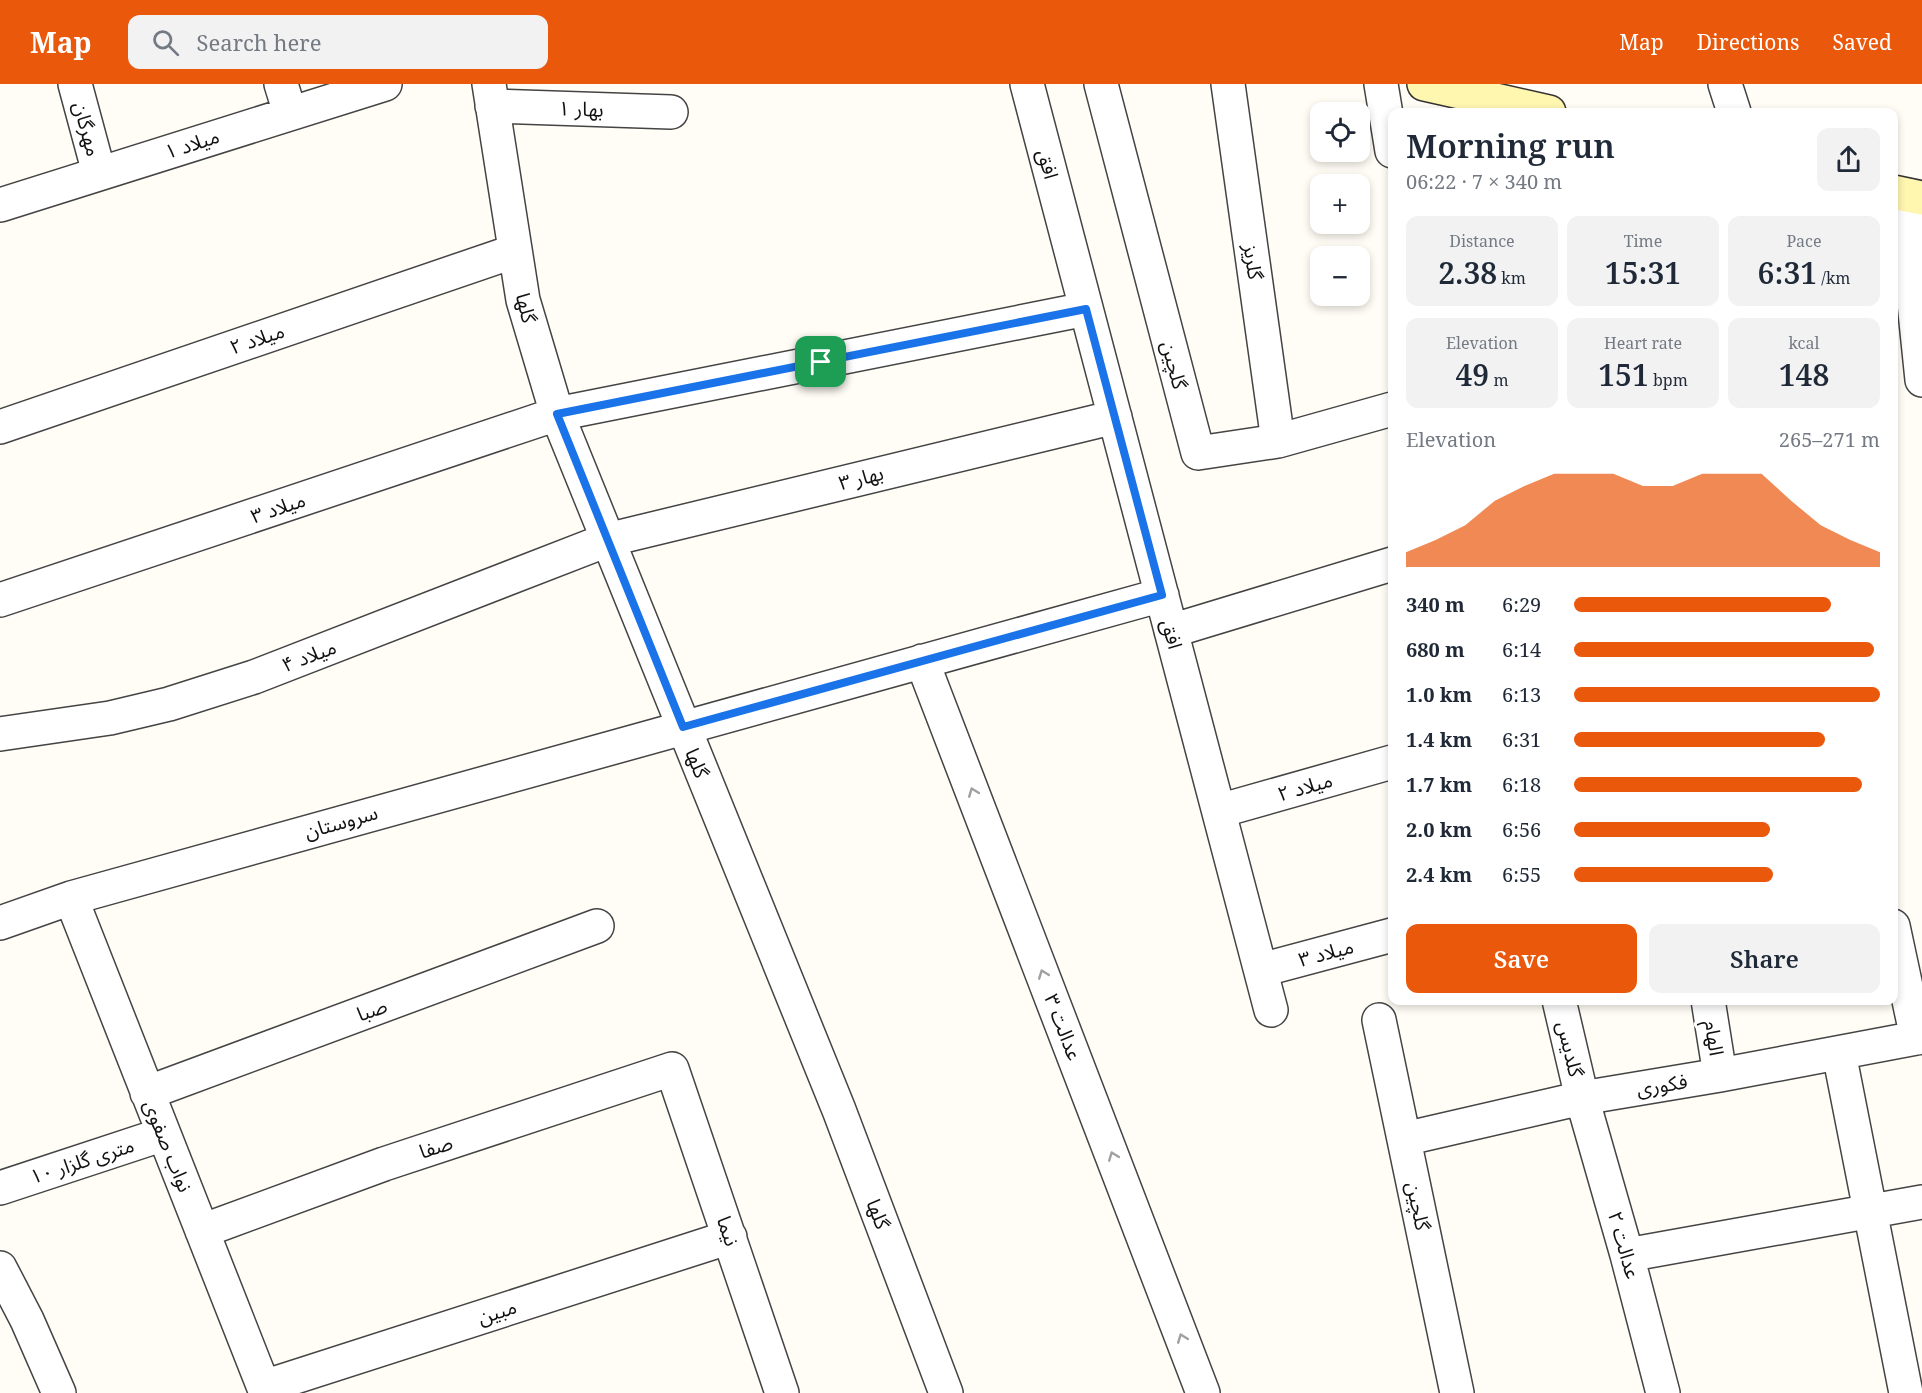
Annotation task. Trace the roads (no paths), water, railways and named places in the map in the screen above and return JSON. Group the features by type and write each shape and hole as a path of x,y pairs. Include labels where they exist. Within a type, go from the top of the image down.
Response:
{"street":[{"name":"مهرگان","path":"75,84 99,173"},
{"name":"میلاد ۱","path":"0,205 99,173 285,98 385,84"},
{"name":"افق","path":"1027,84 1271,1010"},
{"name":"گلچین","path":"1101,84 1198,453 1278,441 1388,410"},
{"name":"گلریز","path":"1228,84 1278,441"},
{"path":"1381,84 1388,127"},
{"path":"1424,84 1531,108"},
{"path":"1725,84 1733,108"},
{"name":"بهار ۱","path":"490,95 670,112"},
{"name":"گلها","path":"490,95 523,300 557,414 839,1110 946,1393"},
{"path":"1908,195 1910,263 1922,380"},
{"name":"میلاد ۲","path":"0,427 515,251"},
{"name":"میلاد ۳","path":"0,600 557,414 1086,309"},
{"name":"بهار ۳","path":"607,540 1114,417"},
{"name":"میلاد ۴","path":"0,734 110,718 169,704 254,677 607,540"},
{"path":"1171,631 1388,565"},
{"name":"سروستان","path":"0,923 71,898 1162,595"},
{"name":"عدالت ۳","path":"922,661 1203,1393"},
{"name":"میلاد ۲","path":"1219,811 1388,763"},
{"name":"نواب صفوی","path":"71,898 265,1390"},
{"name":"صبا","path":"147,1094 597,926"},
{"name":"میلاد ۳","path":"1261,970 1388,936"},
{"path":"1898,948 1919,1038"},
{"name":"گلدیس","path":"1560,1005 1582,1098"},
{"name":"الهام","path":"1709,1005 1720,1075"},
{"name":"گلچین","path":"1379,1020 1457,1393"},
{"name":"فکوری","path":"1404,1139 1582,1098 1919,1038"},
{"path":"1839,1053 1906,1393"},
{"name":"صفا","path":"202,1231 384,1164 672,1069"},
{"name":"نیما","path":"672,1069 782,1393"},
{"name":"عدالت ۲","path":"1582,1098 1627,1255 1663,1393"},
{"name":"۱۰ متری گلزار","path":"0,1188 164,1134"},
{"path":"1627,1255 1922,1202"},
{"name":"مبین","path":"265,1390 730,1237"},
{"path":"0,1268 27,1320 59,1393"}]}
